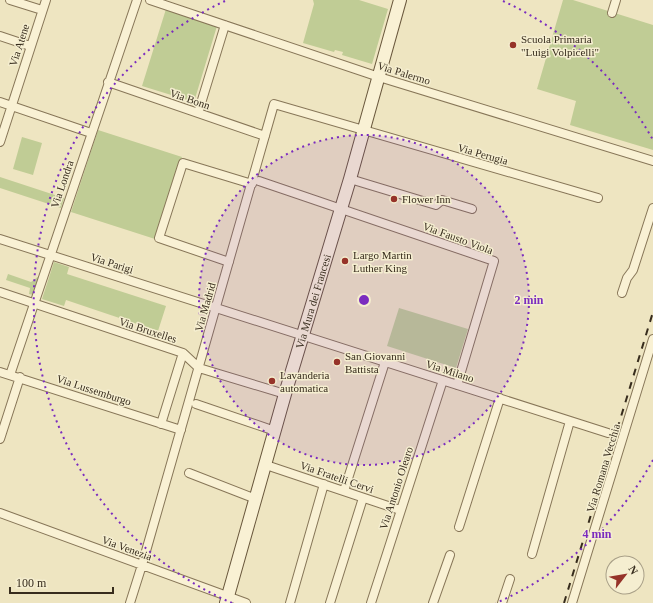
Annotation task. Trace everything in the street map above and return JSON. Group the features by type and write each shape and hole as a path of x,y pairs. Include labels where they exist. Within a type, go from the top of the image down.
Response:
{"street":[{"path":"10,0 42,10"},
{"name":"Via Atene","path":"0,142 46,0"},
{"name":"Via Londra","path":"10,375 137,0"},
{"name":"Via Palermo","path":"150,0 379,77 653,161"},
{"name":"Via Mura dei Francesi","path":"227,600 285,394 350,179 362,131 379,77 400,0"},
{"path":"612,13 616,0"},
{"path":"198,114 225,25"},
{"path":"0,36 30,46"},
{"name":"Via Bonn","path":"108,82 266,136"},
{"path":"0,102 91,133"},
{"name":"Via Madrid","path":"130,603 229,262 255,183 274,104 362,131"},
{"name":"Via Perugia","path":"362,131 598,198"},
{"path":"229,262 159,238 183,163 341,207"},
{"path":"350,179 436,205 442,200 472,208"},
{"name":"Via Fausto Viola","path":"341,207 359,216 494,261 457,385"},
{"path":"622,293 627,278 633,270 653,208"},
{"name":"Via Parigi","path":"0,239 216,308"},
{"name":"Via Bruxelles","path":"0,292 183,353 199,368 285,394"},
{"name":"Via Milano","path":"216,308 608,433"},
{"name":"Via Romana Vecchia","path":"572,603 653,339"},
{"path":"161,424 183,353"},
{"path":"344,491 386,362"},
{"name":"Via Lussemburgo","path":"0,372 20,377 181,430"},
{"path":"0,439 20,377"},
{"name":"Via Antonio Olearo","path":"371,603 442,380"},
{"path":"459,527 500,398"},
{"path":"196,404 275,431"},
{"path":"532,554 570,421"},
{"name":"Via Fratelli Cervi","path":"266,465 400,510"},
{"path":"189,473 256,499"},
{"path":"290,603 324,484"},
{"path":"330,603 363,498"},
{"name":"Via Venezia","path":"0,513 142,565 227,600 246,603"},
{"path":"433,603 450,556"},
{"path":"502,603 510,579"}],"green space":[{"path":"313,0 359,0 388,9 372,64 342,55 343,52 335,50 334,52 303,43 314,4"},
{"path":"563,0 573,0 653,25 653,150 570,125 576,101 537,89"},
{"path":"166,9 217,26 194,102 142,86"},
{"path":"98,130 182,157 155,239 71,212"},
{"path":"22,137 42,143 33,175 13,169"},
{"path":"0,177 64,198 61,208 0,188"},
{"path":"54,262 69,267 67,274 166,306 158,331 66,300 64,306 42,299"},
{"path":"8,274 31,282 39,276 33,295 29,294 30,288 6,280"},
{"path":"399,308 468,329 456,368 387,346"}],"railway":[{"path":"564,603 653,312"}],"place":[{"name":"Scuola Primaria \"Luigi Volpicelli\"","path":"513,45"},
{"name":"Flower Inn","path":"394,199"},
{"name":"Largo Martin Luther King","path":"345,261"},
{"name":"San Giovanni Battista","path":"337,362"},
{"name":"Lavanderia automatica","path":"272,381"}]}
